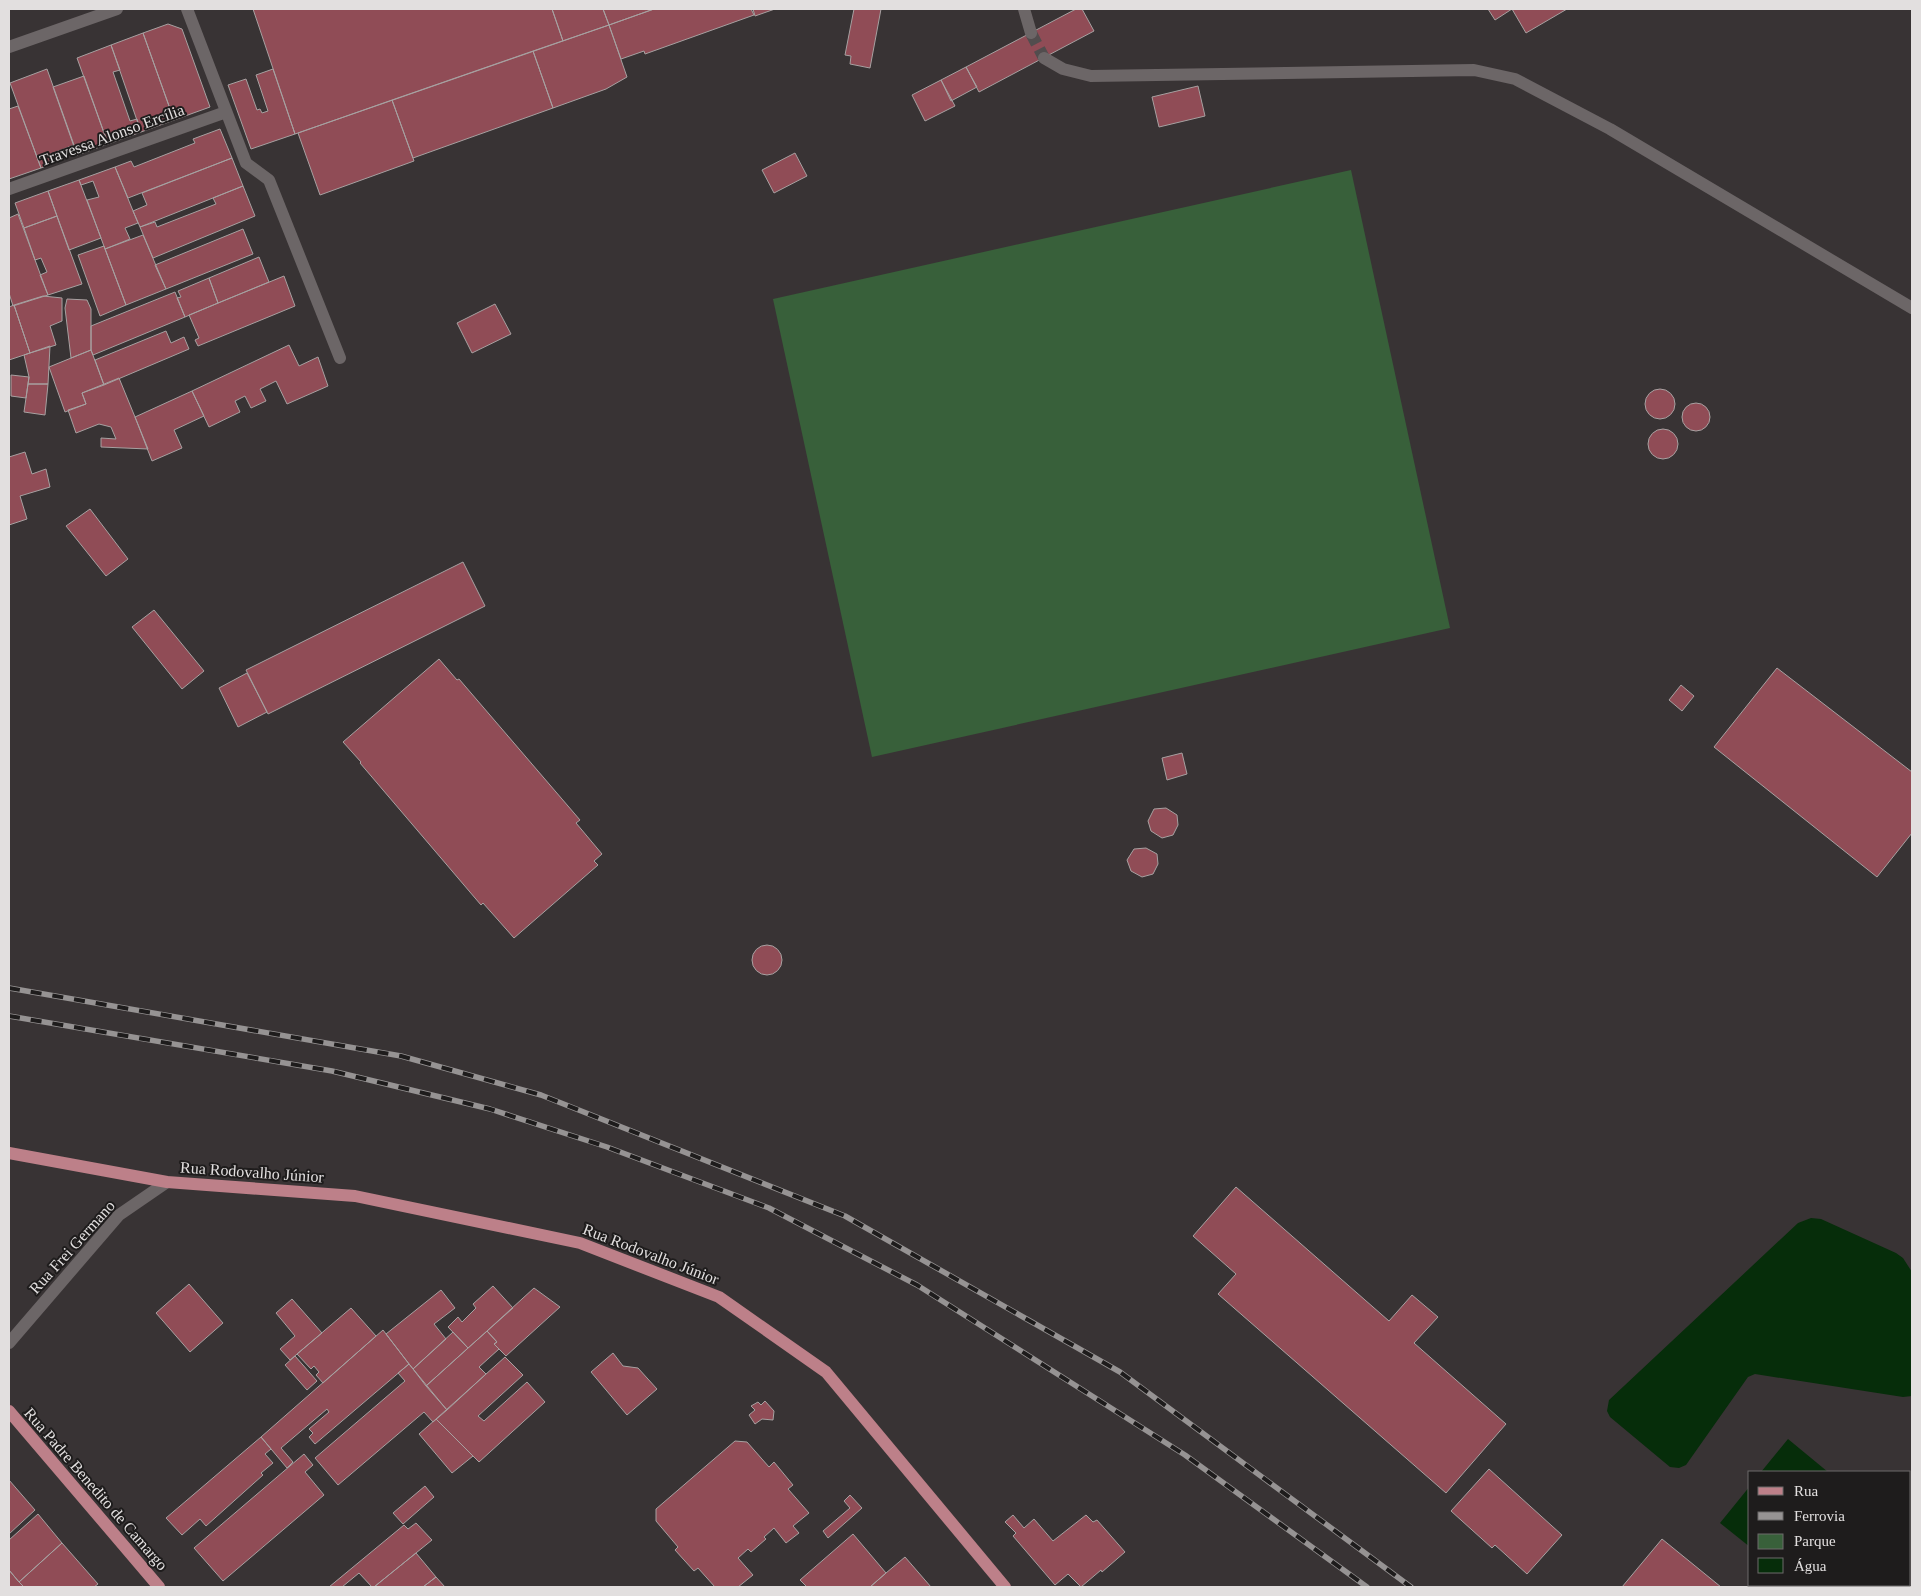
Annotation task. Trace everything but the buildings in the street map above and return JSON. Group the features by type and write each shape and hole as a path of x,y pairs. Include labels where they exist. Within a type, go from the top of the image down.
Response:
{"main road":[{"name":"Rua Rodovalho Júnior","path":"9,1153 166,1182 355,1196 580,1242 720,1297 826,1372 1005,1587"},
{"name":"Rua Padre Benedito de Camargo","path":"9,1412 159,1587"}],"street":[{"path":"9,47 118,9"},
{"path":"187,9 246,163 269,180 340,358"},
{"path":"1024,9 1031,33"},
{"path":"1044,58 1063,69 1091,76 1474,70 1516,79 1610,128 1912,308"},
{"name":"Travessa Alonso Ercília","path":"9,189 226,112"},
{"name":"Rua Frei Germano","path":"9,1342 120,1215 166,1182"}],"green space":[{"path":"1351,170 1450,628 872,757 773,299"}],"water":[{"path":"1811,1218 1821,1219 1896,1253 1903,1258 1912,1272 1912,1396 1903,1397 1755,1374 1748,1377 1686,1465 1679,1468 1670,1467 1610,1417 1607,1411 1609,1400 1798,1223"},
{"path":"1788,1439 1827,1471 1762,1471"},
{"path":"1748,1488 1748,1545 1720,1523"}],"tunnel":[{"path":"1031,33 1044,58"}],"railway":[{"path":"9,988 401,1056 541,1095 845,1216 1120,1372 1411,1587"},
{"path":"9,1016 332,1071 490,1109 607,1147 769,1208 917,1285 1185,1455 1367,1587"}]}
